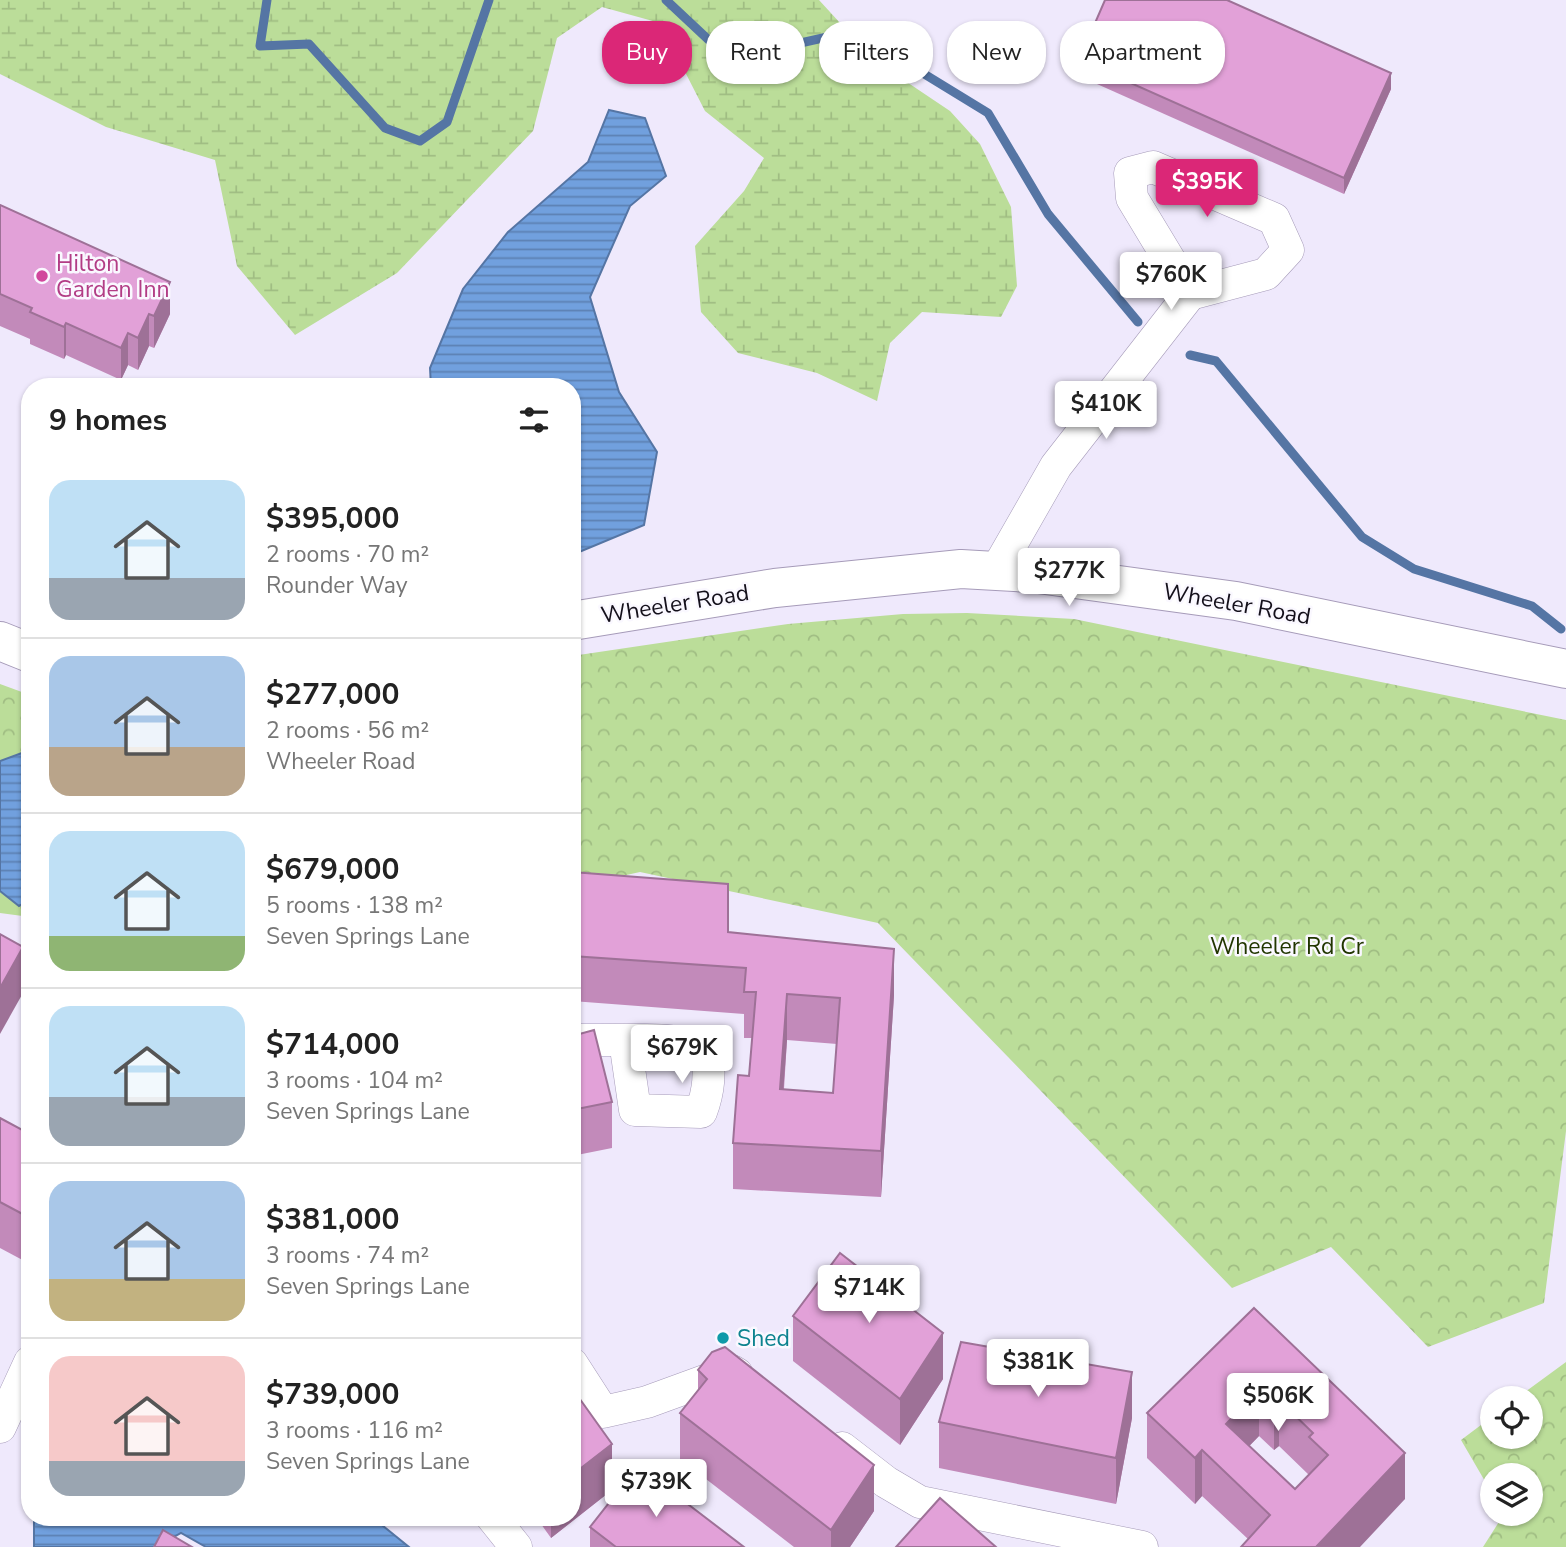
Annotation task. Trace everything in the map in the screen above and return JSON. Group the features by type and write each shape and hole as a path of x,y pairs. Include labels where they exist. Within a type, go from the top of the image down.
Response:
{"main road":[{"name":"Wheeler Road","path":"581,620 775,588 961,569 1236,601 1566,669"},
{"path":"0,640 21,649"}],"street":[{"path":"996,571 1056,466 1190,294 1266,275 1288,250 1274,219 1153,167 1130,173 1132,198 1190,294"},
{"path":"581,1041 625,1041"},
{"path":"581,1378 603,1412 647,1402 732,1371 765,1390"},
{"path":"0,1427 21,1382"},
{"path":"820,1432 886,1482 920,1502 1142,1547"},
{"path":"499,1526 516,1547"}],"green space":[{"path":"0,0 819,0 838,21 819,21 819,84 910,84 950,111 980,144 1011,207 1017,286 1001,317 922,312 890,343 877,401 817,373 738,353 701,312 695,246 744,191 764,158 705,111 691,84 692,21 653,21 602,7 557,38 533,131 397,273 295,335 237,266 215,160 106,127 0,74"},
{"name":"Wheeler Rd Cr","path":"967,613 1074,619 1566,720 1566,1131 1544,1303 1428,1347 1331,1247 1232,1288 878,923 640,872 581,885 581,655 788,624 903,614"},
{"path":"0,684 21,692 21,916 0,913"},
{"path":"1566,1362 1566,1547 1483,1547 1496,1526 1543,1526 1543,1463 1480,1463 1480,1473 1461,1440 1480,1426 1480,1449 1543,1449 1543,1386 1533,1386"}],"water":[{"path":"609,110 645,118 666,176 630,206 590,297 619,392 657,452 644,525 581,551 581,378 431,378 430,368 463,289 508,232 588,162"},
{"path":"21,753 19,906 0,891 0,761"},
{"path":"34,1526 383,1526 409,1547 206,1547 181,1533 156,1547 34,1547"}],"building":[{"path":"1105,0 1227,0 1391,73 1344,178 1133,84 1225,84 1225,21 1096,21"},
{"name":"Hilton Garden Inn","path":"0,205 170,282 154,316 149,314 138,338 128,333 121,348 66,323 64,327 30,312 32,308 0,294"},
{"path":"581,873 728,884 728,932 894,949 881,1151 733,1143 738,1075 749,1076 756,992 744,992 746,968 581,957","holes":["787,994 840,998 833,1093 780,1089"]},
{"path":"0,934 21,946 21,951 0,988"},
{"path":"594,1030 612,1102 581,1108 581,1034"},
{"path":"0,1118 21,1129 21,1213 0,1202"},
{"path":"840,1253 943,1333 900,1399 793,1316"},
{"path":"1254,1308 1405,1453 1316,1547 1241,1547 1270,1515 1202,1450 1195,1458 1147,1413","holes":["1259,1390 1274,1404 1279,1400 1313,1433 1309,1437 1328,1455 1295,1489 1226,1424"]},
{"path":"961,1342 1132,1372 1116,1458 939,1422"},
{"path":"725,1347 874,1465 831,1530 680,1413 707,1379 698,1370 712,1352"},
{"path":"581,1401 612,1444 581,1468"},
{"path":"638,1466 744,1547 616,1547 590,1527"},
{"path":"940,1498 996,1547 896,1547"},
{"path":"163,1530 192,1547 154,1547"}],"waterway":[{"path":"267,0 260,46 309,44 385,128 420,141 447,122 489,0"},
{"path":"666,0 729,59 854,31 988,113 1048,214 1138,322"},
{"path":"1190,355 1216,361 1362,537 1414,569 1532,606 1561,629"}],"place":[{"name":"Hilton Garden Inn","path":"42,276"},
{"name":"Shed","path":"723,1338"}]}
